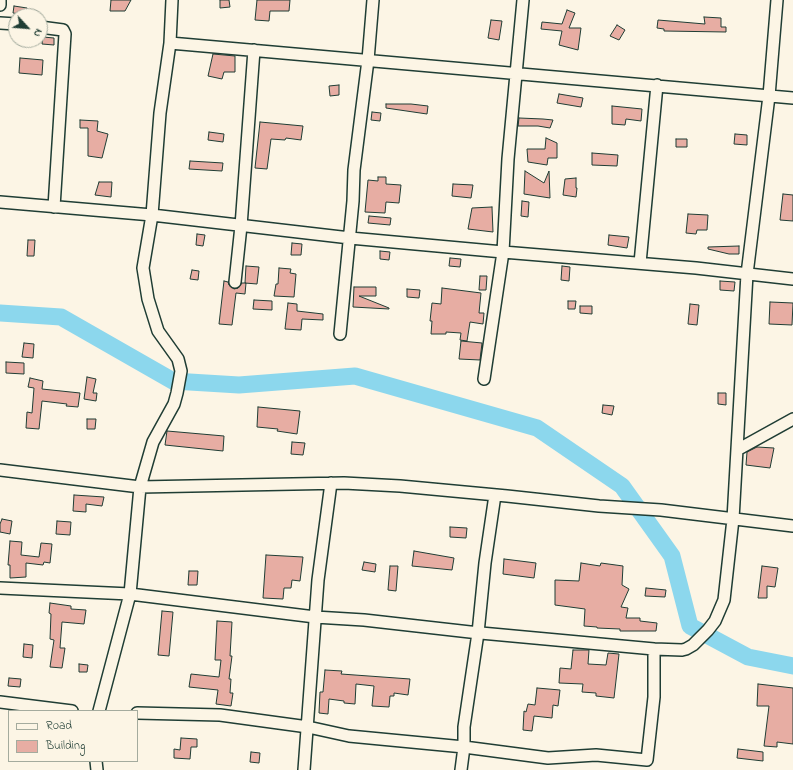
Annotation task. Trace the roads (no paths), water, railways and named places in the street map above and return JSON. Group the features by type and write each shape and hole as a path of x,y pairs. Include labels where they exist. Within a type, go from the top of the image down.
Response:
{"street":[{"path":"0,0 0,5"},
{"path":"99,710 130,594 140,487 153,442 174,404 181,371 178,359 158,331 148,299 143,268 152,215 160,113 170,43 172,0"},
{"path":"340,334 350,238 354,170 368,60 373,0"},
{"path":"484,379 503,252 508,159 523,0"},
{"path":"0,588 130,594 315,616 478,633 654,649 686,649 701,637 715,621 724,600 733,519 747,274 768,96 777,0"},
{"path":"48,28 63,30 65,34 54,207"},
{"path":"170,43 793,98"},
{"path":"235,282 241,226 254,50"},
{"path":"640,263 657,85"},
{"path":"0,202 152,215 350,238 696,268 793,279"},
{"path":"737,450 793,419"},
{"path":"0,470 140,487 331,483 400,486 599,506 661,510 793,526"},
{"path":"304,770 318,580 331,483"},
{"path":"461,770 464,747 464,728 478,633 484,563 495,495"},
{"path":"138,713 220,715 308,727 349,736 464,747 548,758 596,755 647,760 654,697 654,649"},
{"path":"0,702 64,710"}],"waterway":[{"path":"0,313 61,317 173,381 239,385 355,376 537,428 622,486 672,556 690,626 748,657 793,666"}]}
